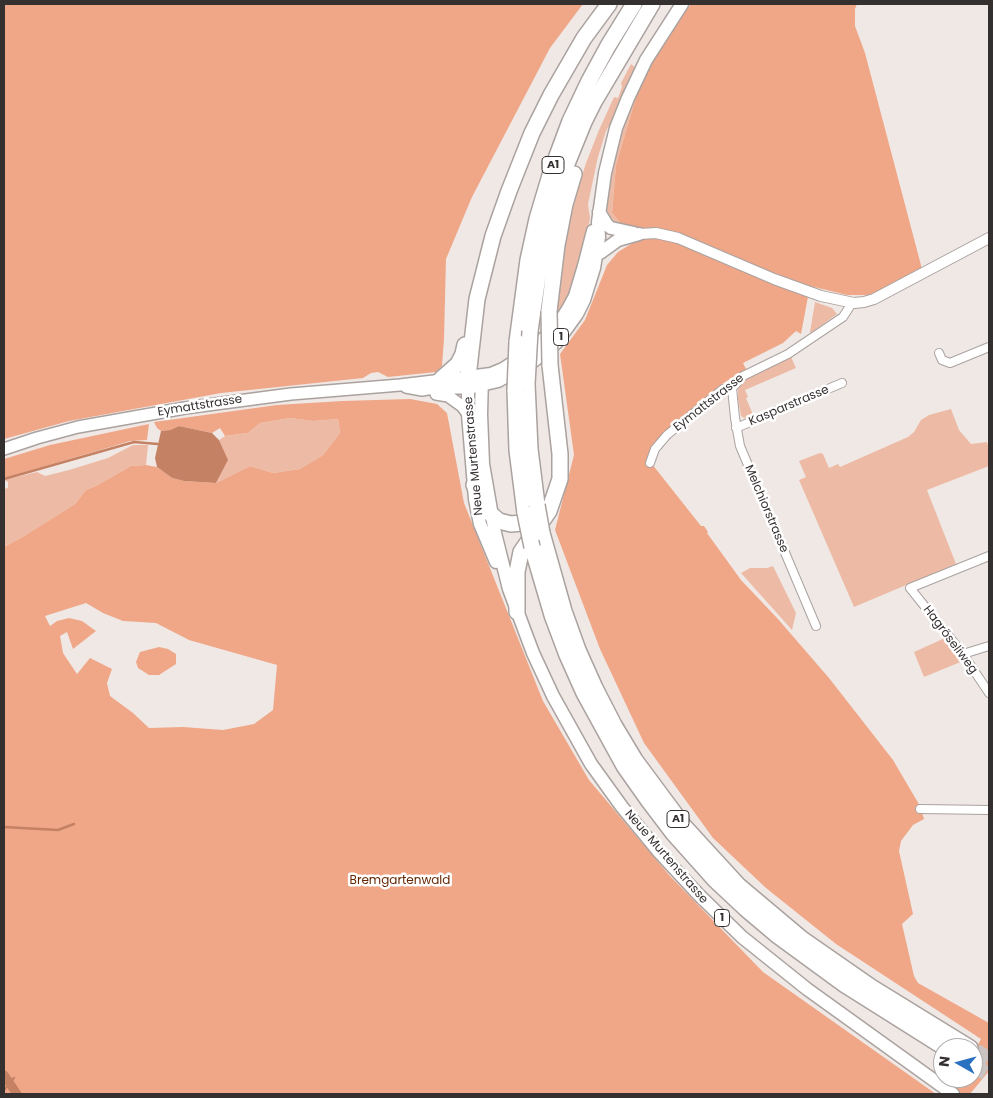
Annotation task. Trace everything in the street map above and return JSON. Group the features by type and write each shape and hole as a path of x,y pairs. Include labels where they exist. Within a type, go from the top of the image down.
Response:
{"highway":[{"path":"441,379 458,364 463,354 469,323 474,312 493,236 525,151 561,77 584,38 609,4"},
{"name":"A1","path":"521,387 517,342 528,260 537,219 551,172 570,121 608,46 634,4"},
{"name":"A1","path":"652,4 605,81 584,122 562,176 549,222 540,263 521,387 517,450 531,509 542,533 564,611 595,688 635,760 684,826 739,886 797,934 865,983 954,1038"},
{"path":"517,612 517,572 521,552 548,511 560,479 561,462 550,365 550,311 557,244 572,179 591,124 627,46"},
{"path":"474,312 475,382"},
{"path":"474,485 481,503 492,516 499,521 511,524 528,521 537,515 557,490"},
{"name":"A1","path":"531,509 532,547 552,615 584,694 624,766 648,800 701,865 731,895 783,940 845,985 933,1040"}],"main road":[{"name":"1","path":"593,252 592,233 599,217 608,159 620,117 646,60 682,4"},
{"path":"599,217 611,228 639,234"},
{"path":"593,252 602,252 618,240 639,234"},
{"name":"Eymattstrasse","path":"422,390 475,382 511,364 541,342 563,319 575,296 593,252"},
{"name":"Eymattstrasse","path":"4,448 78,427 185,408 291,394 400,385 441,379 475,382"},
{"name":"Neue Murtenstrasse","path":"475,382 468,414 474,485 480,524 552,696 580,746 622,807 669,864 712,908 774,964 855,1025 953,1094"},
{"name":"Neue Murtenstrasse","path":"475,382 481,414 482,446 492,516 508,589"},
{"name":"Eymattstrasse","path":"400,385 430,393 446,394 462,406 468,414"}],"street":[{"path":"639,234 656,233 678,238 774,279 821,296 852,303 874,299 989,238"},
{"name":"Eymattstrasse","path":"650,463 656,449 667,435 723,389 732,388 743,376 785,356 843,317 852,303"},
{"path":"939,352 942,360 950,363 989,347"},
{"name":"Kasparstrasse","path":"736,428 842,383"},
{"name":"Melchiorstrasse","path":"732,388 736,428 740,446 816,626"},
{"name":"Hagröseliweg","path":"989,556 910,588 963,654 989,693"},
{"path":"963,654 989,646"},
{"path":"920,809 989,810"}],"shaded area":[{"path":"631,64 637,69 620,107 606,131 598,157 588,204 590,218 584,250 566,304 557,319 556,282 575,199 599,130 614,97 618,98 622,87 621,83"},
{"path":"639,87 616,165 612,213 621,224 617,227 608,218 607,209 613,164 623,128"},
{"path":"815,302 832,308 837,314 811,333 810,332"},
{"path":"791,357 796,368 745,390 748,397 746,398 754,417 749,419 741,416 738,386 742,381"},
{"path":"951,409 959,430 971,444 987,442 989,449 989,466 927,490 956,564 854,607 799,480 806,477 799,461 820,453 823,454 829,468 838,464 840,467 908,437 914,432 921,420 929,415"},
{"path":"290,418 313,421 338,419 340,433 323,455 300,469 273,473 250,466 216,483 227,461 219,440 225,436 248,433 260,423"},
{"path":"179,426 212,433 219,440 228,460 216,483 184,481 172,478 157,467 155,458 161,431"},
{"path":"133,445 148,445 146,465 131,466 86,490 75,504 4,547 4,489 8,488 8,482 4,480 37,472 45,476 69,470 108,458"},
{"path":"773,566 796,613 792,630 741,573 750,568"},
{"path":"945,638 963,661 924,677 914,652"}],"green space":[{"path":"4,4 583,4 550,48 472,197 446,259 442,366 436,372 388,377 378,372 371,373 363,378 221,393 69,421 4,439"},
{"path":"691,4 857,4 855,9 855,26 865,53 922,269 887,288 868,295 847,295 810,286 801,334 796,331 783,343 743,363 746,369 722,384 667,430 654,444 648,459 701,526 704,526 741,580 829,678 893,760 920,806 924,819 913,825 901,841 899,851 913,914 902,924 914,976 918,983 989,1023 989,1071 983,1078 983,1038 979,1038 836,944 766,888 713,838 644,743 600,649 555,530 574,455 560,354 585,320 607,265 618,252 631,244 633,228 621,224 612,213 616,165 639,87 669,33"},
{"name":"Bremgartenwald","path":"410,399 437,404 447,413 464,503 543,701 589,780 670,876 763,972 936,1094 4,1094 4,547 75,504 86,490 131,466 146,465 157,467 172,478 184,481 216,483 250,466 273,473 300,469 323,455 340,433 338,419 313,421 290,418 260,423 248,433 225,436 220,428 212,433 179,426 161,431 154,422 277,405","holes":["86,603 103,613 123,621 156,623 189,640 277,665 273,710 254,724 223,730 183,727 149,728 110,696 107,683 112,669 90,658 77,674 63,653 60,636 67,632 73,649 96,631 82,621 69,618 57,621 50,626 45,616"]},
{"path":"149,424 147,440 130,441 4,478 4,459 50,445"},
{"path":"159,647 168,649 176,654 176,664 159,675 149,675 138,668 136,662 140,652"},
{"path":"952,1088 975,1088 970,1094 949,1094"}],"waterway":[{"path":"4,479 134,442 158,444"},
{"path":"4,827 58,830 74,824"},
{"path":"4,1075 17,1094"},
{"path":"4,1090 14,1078"}],"tunnel":[{"path":"983,1055 989,1059"},
{"path":"983,1071 989,1075"}]}
